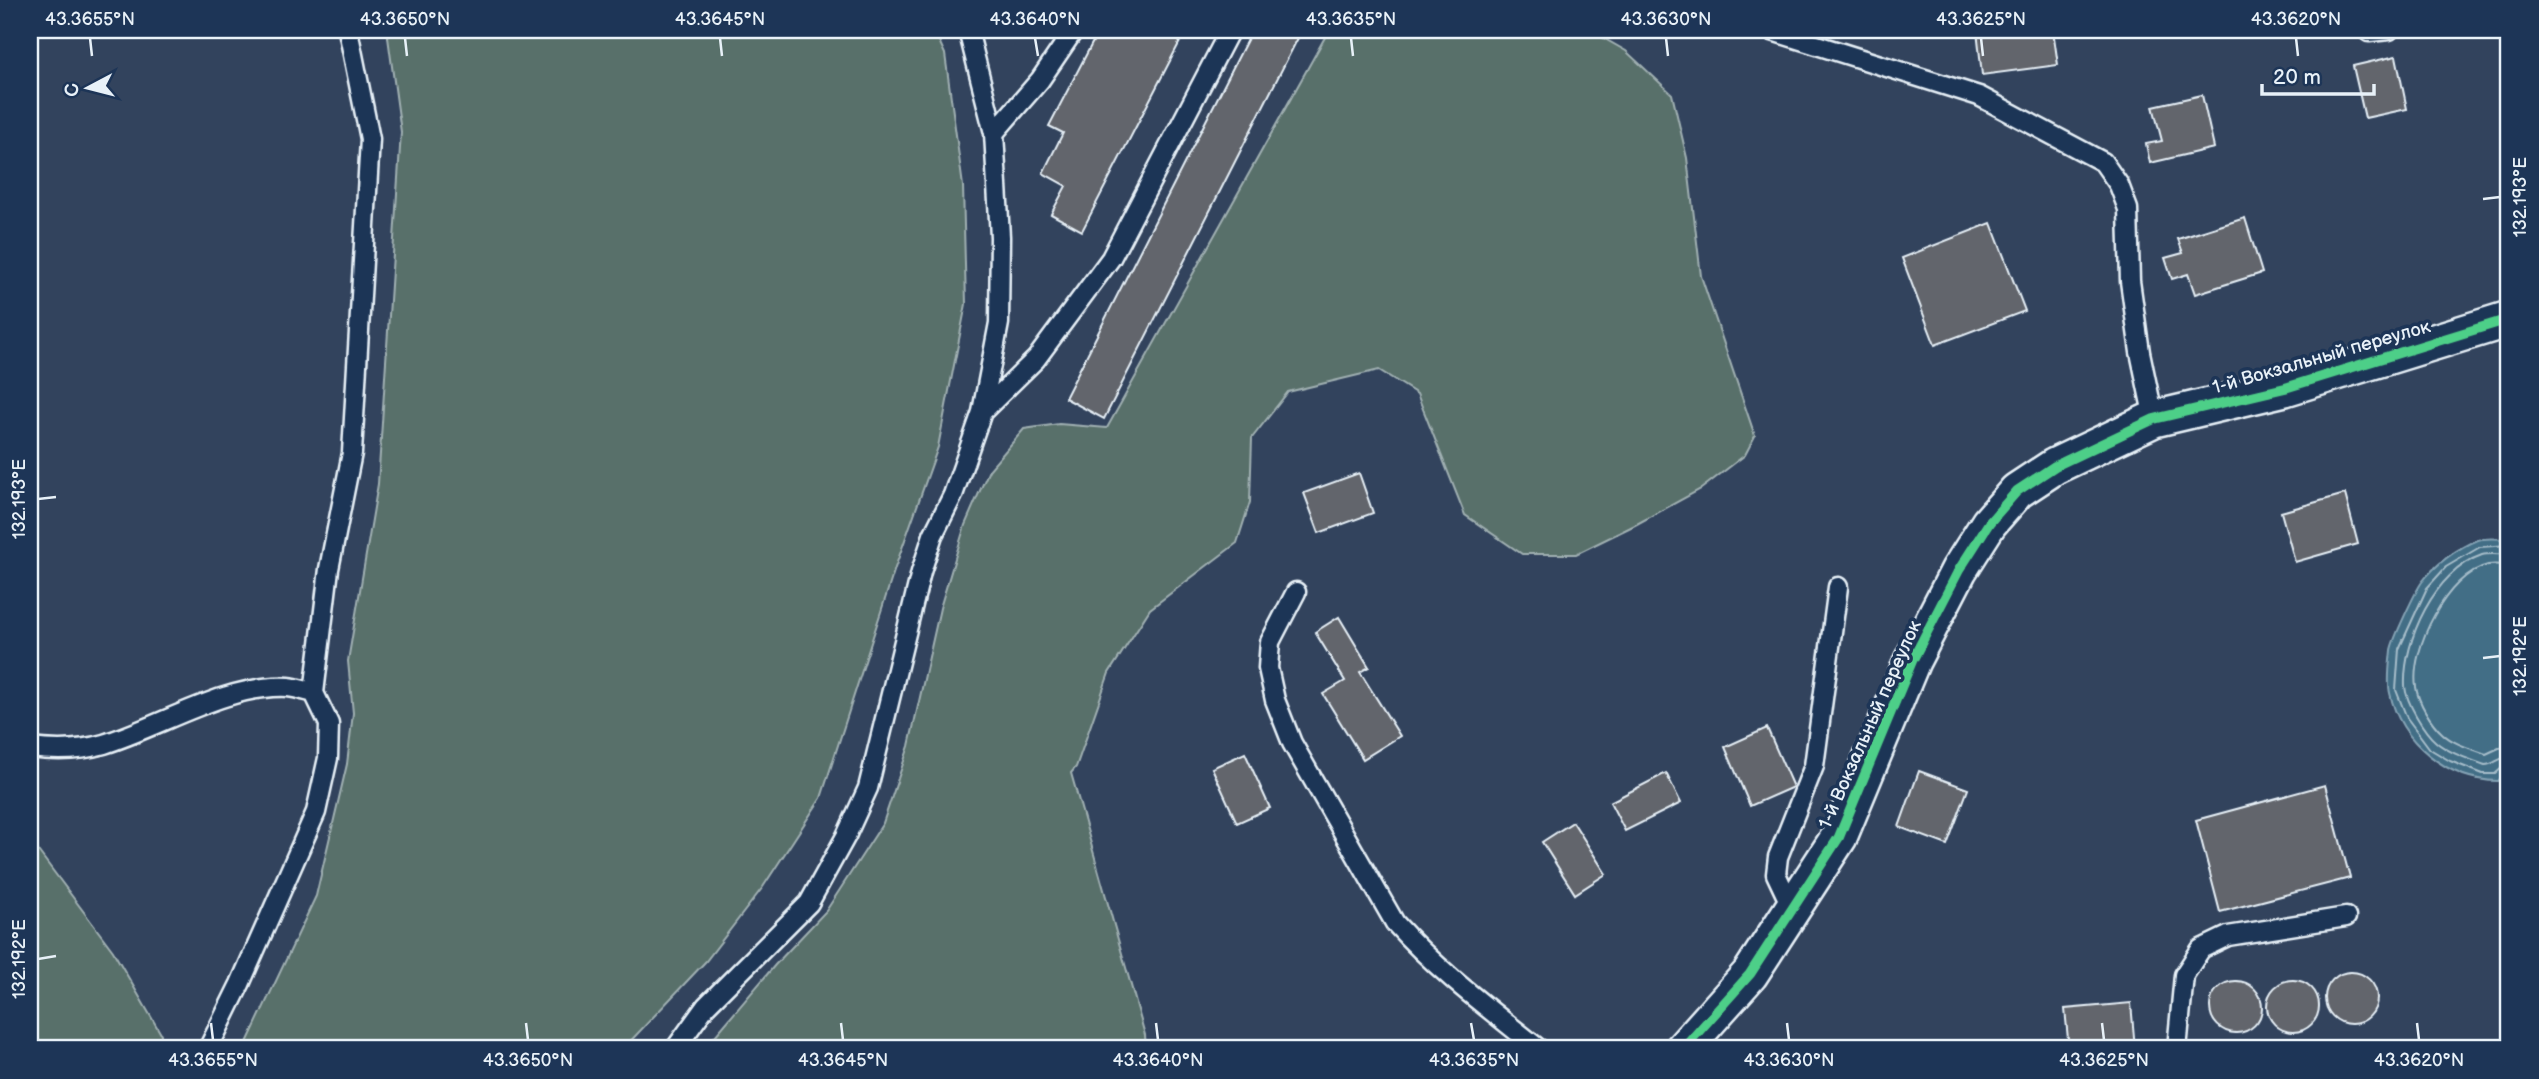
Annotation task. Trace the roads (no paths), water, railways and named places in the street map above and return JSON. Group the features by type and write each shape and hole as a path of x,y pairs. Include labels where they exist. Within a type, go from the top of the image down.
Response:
{"street":[{"name":"1-й Вокзальный переулок","path":"1683,1049 1750,974 1839,837 1912,662 1959,570 1989,523 2017,491 2055,466 2154,419 2285,388 2509,319"}],"lane":[{"path":"208,1049 240,984 316,812 328,758 329,724 314,694 329,569 352,453 370,139 348,30"},
{"path":"675,1049 706,1006 809,903 846,836 868,788 929,547 953,495 982,412 999,323 1000,237 993,133 968,30"},
{"path":"993,133 1040,80 1074,30"},
{"path":"982,412 1036,359 1111,258 1230,30"},
{"path":"1769,30 1979,96 2103,162 2119,185 2128,209 2130,281 2140,352 2154,419"},
{"path":"2370,32 2389,30"},
{"path":"1793,910 1776,874 1777,857 1814,765 1838,587"},
{"path":"1296,592 1270,642 1268,668 1275,700 1292,743 1395,923 1417,947 1463,988 1539,1049"},
{"path":"30,748 58,751 102,744 230,696 262,688 290,687 314,694"},
{"path":"2177,1049 2184,975 2201,949 2228,936 2346,917"}],"water":[{"path":"2489,538 2509,539 2509,770 2498,781 2462,774 2429,755 2404,727 2390,693 2389,677 2391,650 2396,636 2414,595 2427,576 2454,552 2469,543"}]}
